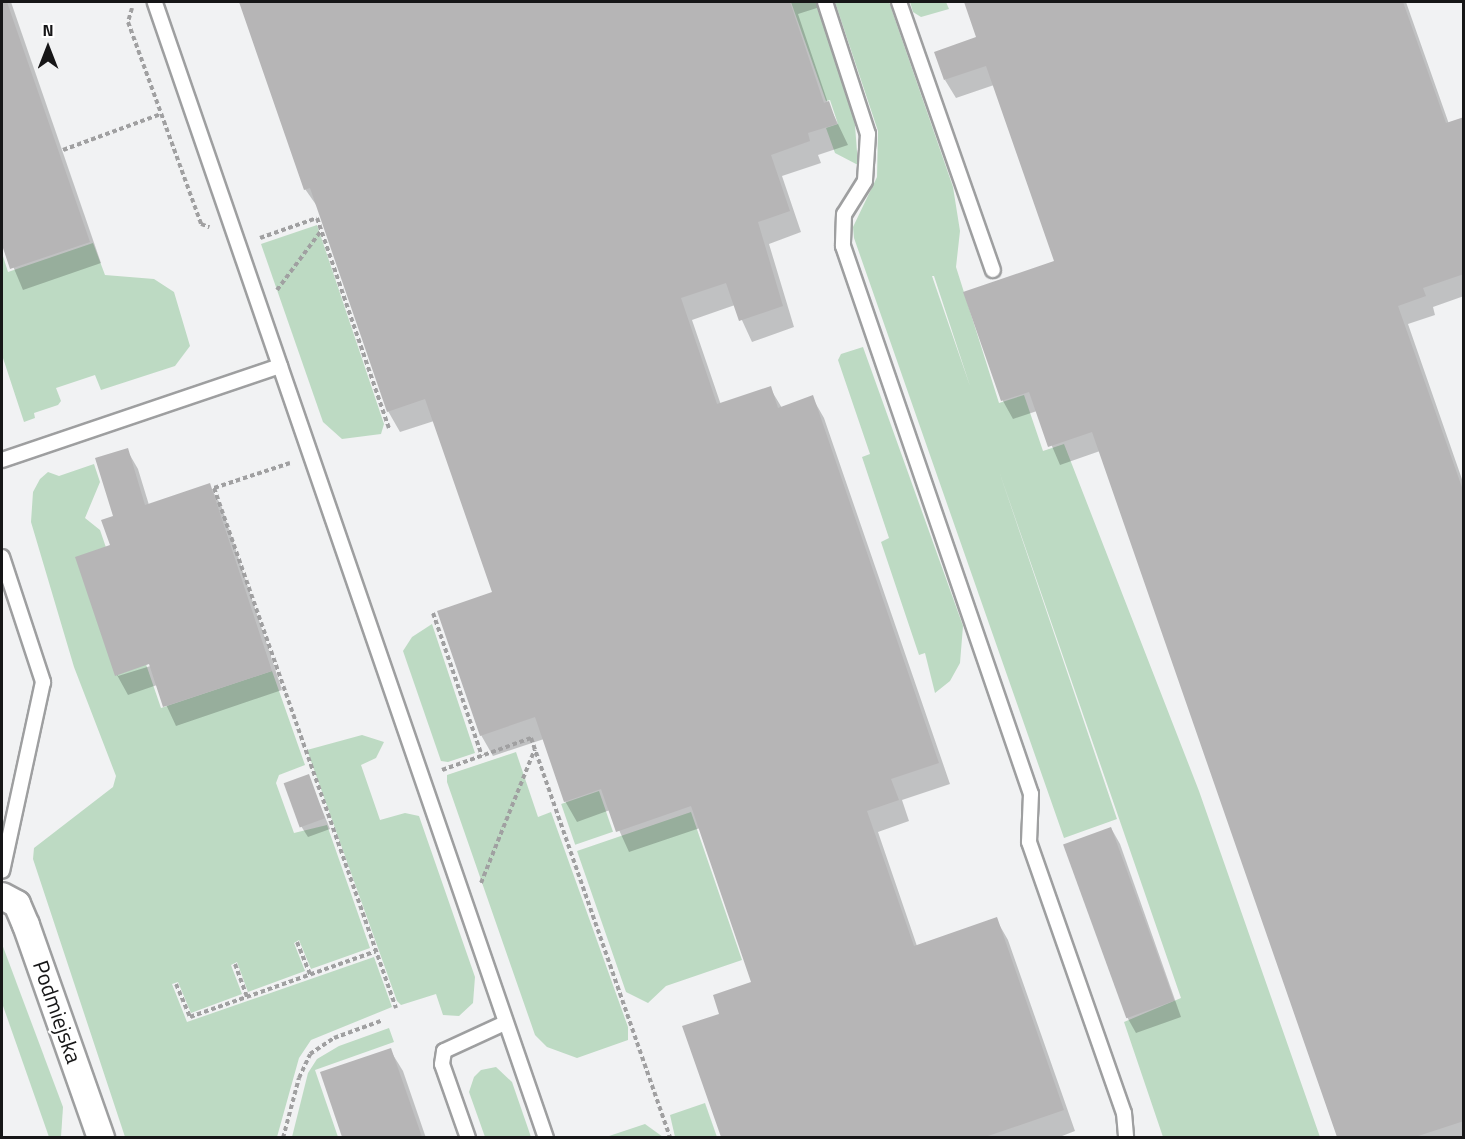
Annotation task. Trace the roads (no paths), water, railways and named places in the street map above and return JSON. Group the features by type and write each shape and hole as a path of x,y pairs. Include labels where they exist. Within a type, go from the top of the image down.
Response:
{"street":[{"name":"Podmiejska","path":"2,896 16,904 26,925 101,1137"}],"lane":[{"path":"155,2 546,1137"},
{"path":"825,2 868,134 865,181 844,214 843,246 1031,794 1029,842 1124,1113 1126,1137"},
{"path":"899,2 993,270"},
{"path":"2,460 280,366"},
{"path":"2,557 43,682 2,871"},
{"path":"468,1137 442,1064 444,1051 505,1023"}]}
